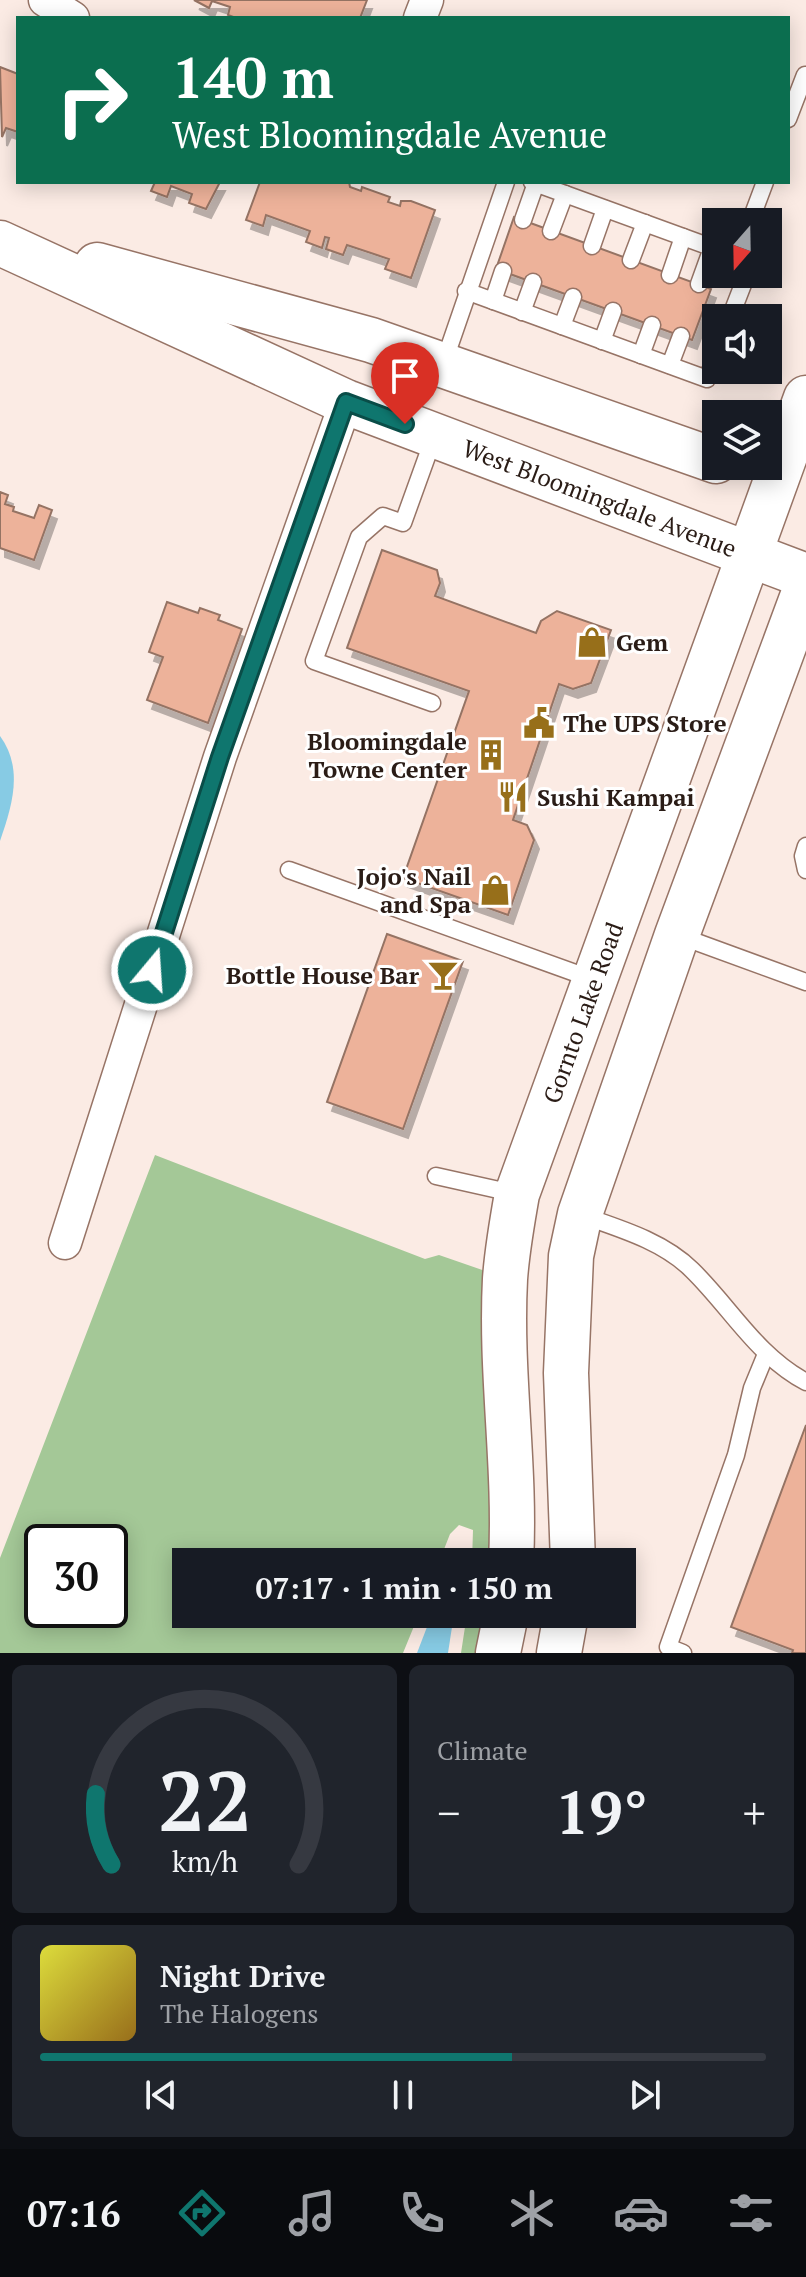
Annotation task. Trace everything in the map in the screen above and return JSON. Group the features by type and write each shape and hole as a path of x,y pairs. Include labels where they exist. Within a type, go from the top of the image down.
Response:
{"street":[{"path":"45,0 70,16"},
{"name":"West Bloomingdale Avenue","path":"0,241 371,340 444,363 702,456"},
{"name":"West Bloomingdale Avenue","path":"0,241 346,402 806,576"},
{"name":"Gornto Lake Road","path":"512,1548 514,1490 505,1312 508,1247 517,1194 748,555 790,488 806,398"},
{"path":"65,1243 220,757 346,402"},
{"path":"768,480 790,488"},
{"path":"572,1548 566,1373 571,1256 580,1214 677,935 806,587"},
{"path":"517,1194 580,1214"},
{"path":"498,1653 503,1628"},
{"path":"559,1653 563,1628"}],"lane":[{"path":"790,114 805,75"},
{"path":"444,363 466,291 505,184"},
{"path":"523,220 534,184"},
{"path":"537,184 702,244"},
{"path":"755,208 764,184"},
{"path":"551,231 565,194"},
{"path":"592,246 605,209"},
{"path":"631,260 645,223"},
{"path":"670,275 683,237"},
{"path":"493,301 503,271"},
{"path":"699,284 702,277"},
{"path":"522,312 533,282"},
{"path":"466,291 702,377"},
{"path":"562,326 573,297"},
{"path":"602,341 613,311"},
{"path":"641,355 652,325"},
{"path":"670,365 681,336"},
{"path":"432,703 314,661 359,537 383,516 403,523 435,435"},
{"path":"806,846 803,856 806,870"},
{"path":"289,870 593,979"},
{"path":"677,935 806,982"},
{"path":"436,1176 517,1194"},
{"path":"580,1214 669,1252 692,1269 766,1354 806,1382"},
{"path":"683,1653 668,1647 736,1455 752,1388 766,1354"}],"green space":[{"path":"155,1155 425,1259 439,1255 491,1273 496,1548 472,1548 473,1530 459,1525 450,1534 444,1548 172,1548 172,1628 413,1628 403,1653 0,1653 0,1558"},
{"path":"465,1628 487,1628 483,1653 461,1653"}],"water":[{"path":"0,736 12,761 14,788 0,841"},
{"path":"427,1628 452,1628 448,1653 417,1653"}],"building":[{"path":"194,0 367,0 361,16 231,16 228,15 230,7 212,1 209,8"},
{"path":"0,67 16,73 16,131 6,128 2,137"},
{"path":"154,184 219,184 206,209 189,203 192,194 171,186 167,197 151,191"},
{"path":"259,184 349,184 361,191 362,187 390,197 388,202 400,206 401,201 411,201 435,210 411,278 385,269 389,259 347,245 343,255 326,249 329,238 325,237 322,248 306,242 310,231 266,215 263,226 246,220"},
{"path":"514,217 711,289 705,304 702,304 702,313 692,340 496,269"},
{"path":"0,492 8,495 5,504 14,507 13,511 34,518 39,505 52,510 34,560 0,548"},
{"name":"Bloomingdale Towne Center","path":"382,550 437,570 440,583 435,596 536,633 541,621 557,611 611,630 591,683 573,689 559,684 513,820 527,825 534,840 508,915 403,878 469,691 347,648"},
{"path":"167,602 198,613 200,608 220,615 218,620 242,629 208,723 147,700 163,657 149,652"},
{"path":"387,934 463,961 403,1129 327,1102"},
{"path":"806,1425 806,1653 792,1653 793,1650 731,1627"}],"place":[{"name":"Gem","path":"592,642"},
{"name":"The UPS Store","path":"539,723"},
{"name":"Bloomingdale Towne Center","path":"491,755"},
{"name":"Sushi Kampai","path":"513,797"},
{"name":"Jojo's Nail and Spa","path":"495,890"},
{"name":"Bottle House Bar","path":"443,975"}],"route":[{"path":"152,970 220,757 346,402 405,424"}]}
